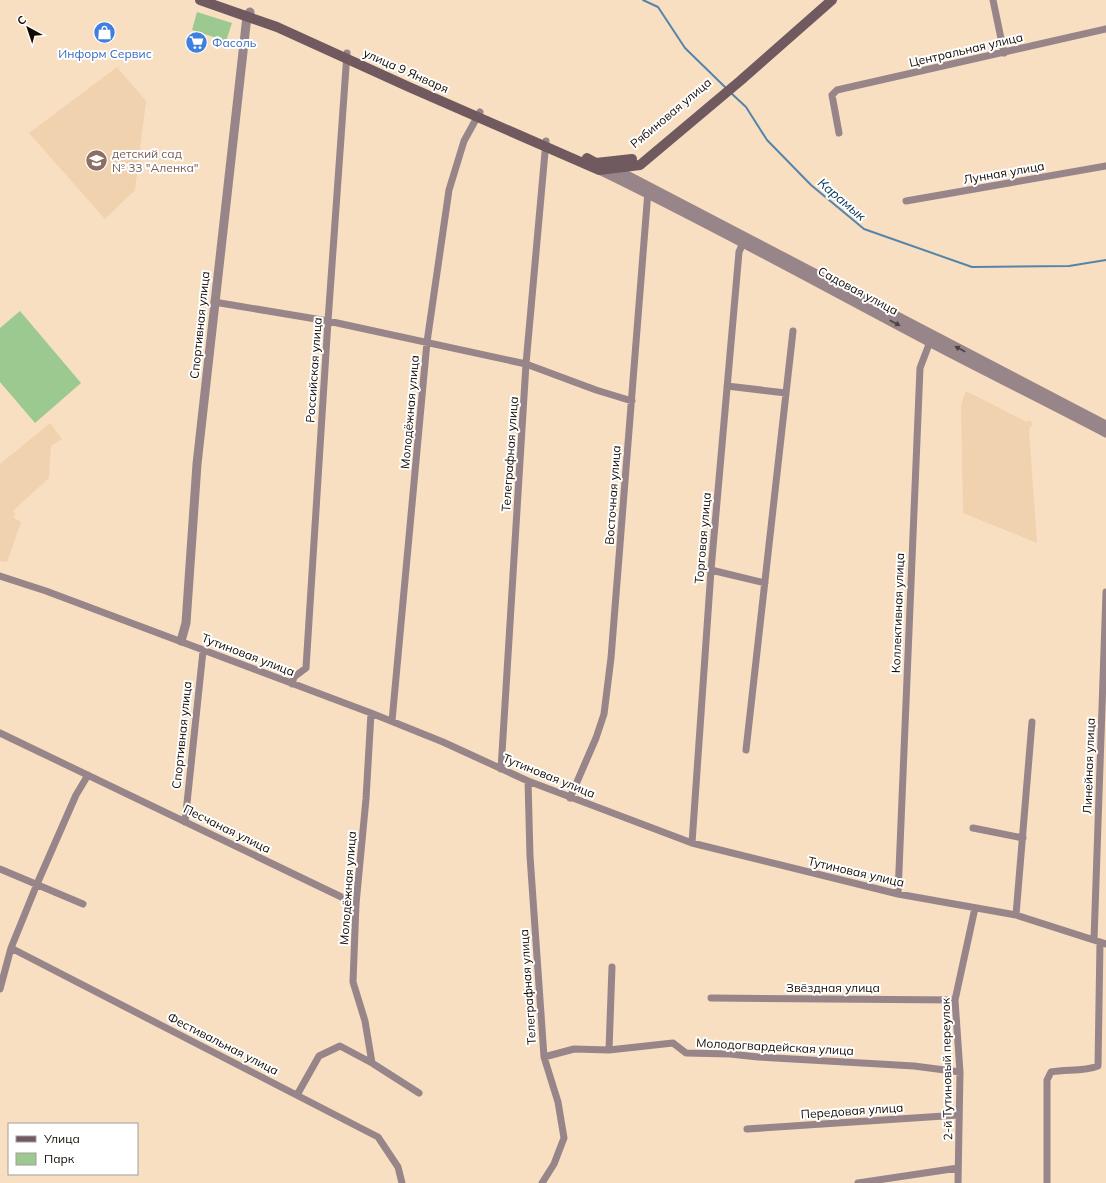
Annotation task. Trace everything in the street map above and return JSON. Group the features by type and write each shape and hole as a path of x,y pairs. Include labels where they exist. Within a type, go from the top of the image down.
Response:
{"main road":[{"name":"улица 9 Января","path":"200,0 279,22 347,56 598,166"},
{"name":"улица 9 Января","path":"217,0 248,14"},
{"path":"737,79 823,0"},
{"path":"737,79 832,0"},
{"name":"Рябиновая улица","path":"598,166 637,159 737,79"},
{"path":"598,166 612,169 640,165 712,100"}],"street":[{"path":"993,0 1004,53"},
{"name":"Спортивная улица","path":"181,641 186,623 197,464 214,302 248,14"},
{"name":"Центральная улица","path":"839,133 832,95 837,90 1106,29"},
{"name":"Российская улица","path":"292,684 294,677 306,668 328,321 347,56"},
{"name":"Молодёжная улица","path":"392,721 427,342 449,190 464,141 479,114"},
{"name":"Телеграфная улица","path":"501,769 526,364 546,144"},
{"name":"Садовая улица","path":"598,166 648,190 931,338 1106,433"},
{"name":"Лунная улица","path":"906,201 1106,166"},
{"path":"612,169 621,172 648,190"},
{"name":"Восточная улица","path":"570,798 596,738 604,714 612,658 648,190"},
{"name":"Торговая улица","path":"692,843 711,570 739,252 744,240"},
{"path":"214,302 328,321 526,364 596,390 632,401"},
{"path":"746,750 793,331"},
{"name":"Садовая улица","path":"931,338 1106,425"},
{"name":"Коллективная улица","path":"898,894 920,368 931,338"},
{"path":"727,386 786,393"},
{"path":"711,570 765,584"},
{"name":"Тутиновая улица","path":"0,576 181,641 203,651 392,721 443,742 528,781 692,843 898,894 1016,915 1100,942"},
{"name":"Линейная улица","path":"1047,1183 1047,1080 1051,1072 1060,1070 1084,1070 1098,1066 1106,592"},
{"name":"Спортивная улица","path":"185,822 203,651"},
{"name":"Молодёжная улица","path":"371,713 366,799 356,904 353,982 365,1021 372,1064"},
{"path":"1016,915 1032,722"},
{"name":"Песчаная улица","path":"0,733 356,904"},
{"path":"0,989 11,948 37,884 76,795 88,775"},
{"name":"Телеграфная улица","path":"528,781 530,856 544,1057 558,1102 564,1138 554,1164 542,1183"},
{"path":"972,828 1023,838"},
{"path":"0,869 83,904"},
{"name":"2-й Тутиновый переулок","path":"958,1183 960,1072 955,1000 975,908"},
{"name":"Фестивальная улица","path":"11,948 378,1136 398,1167 402,1183"},
{"path":"609,1050 612,967"},
{"name":"Звёздная улица","path":"711,998 955,1000"},
{"name":"Молодогвардейская улица","path":"544,1057 574,1050 609,1050 673,1043 686,1053 730,1054 914,1066 960,1072"},
{"path":"297,1095 319,1056 340,1046 419,1093"},
{"name":"Передовая улица","path":"747,1129 959,1116"},
{"path":"858,1183 897,1180 958,1168"}],"shaded area":[{"name":"детский сад № 33 \"Аленка\"","path":"117,67 146,101 135,190 105,219 29,133"},
{"path":"966,391 1027,422 1028,420 1033,423 1029,430 1037,543 963,513 961,405"},
{"path":"50,423 62,439 51,446 49,478 13,511 15,513 14,518 21,522 7,562 0,561 0,464"}],"green space":[{"path":"197,12 232,23 226,41 192,30"},
{"path":"20,311 81,383 35,423 0,382 0,328"}],"waterway":[{"name":"Карамык","path":"643,0 658,7 685,48 726,88"},
{"name":"Карамык","path":"731,93 746,107 767,140 811,185 864,229 972,267 1069,266 1106,260"}],"place":[{"name":"Информ Сервис","path":"105,33"},
{"name":"Фасоль","path":"196,43"},
{"name":"детский сад № 33 \"Аленка\"","path":"96,161"}]}
